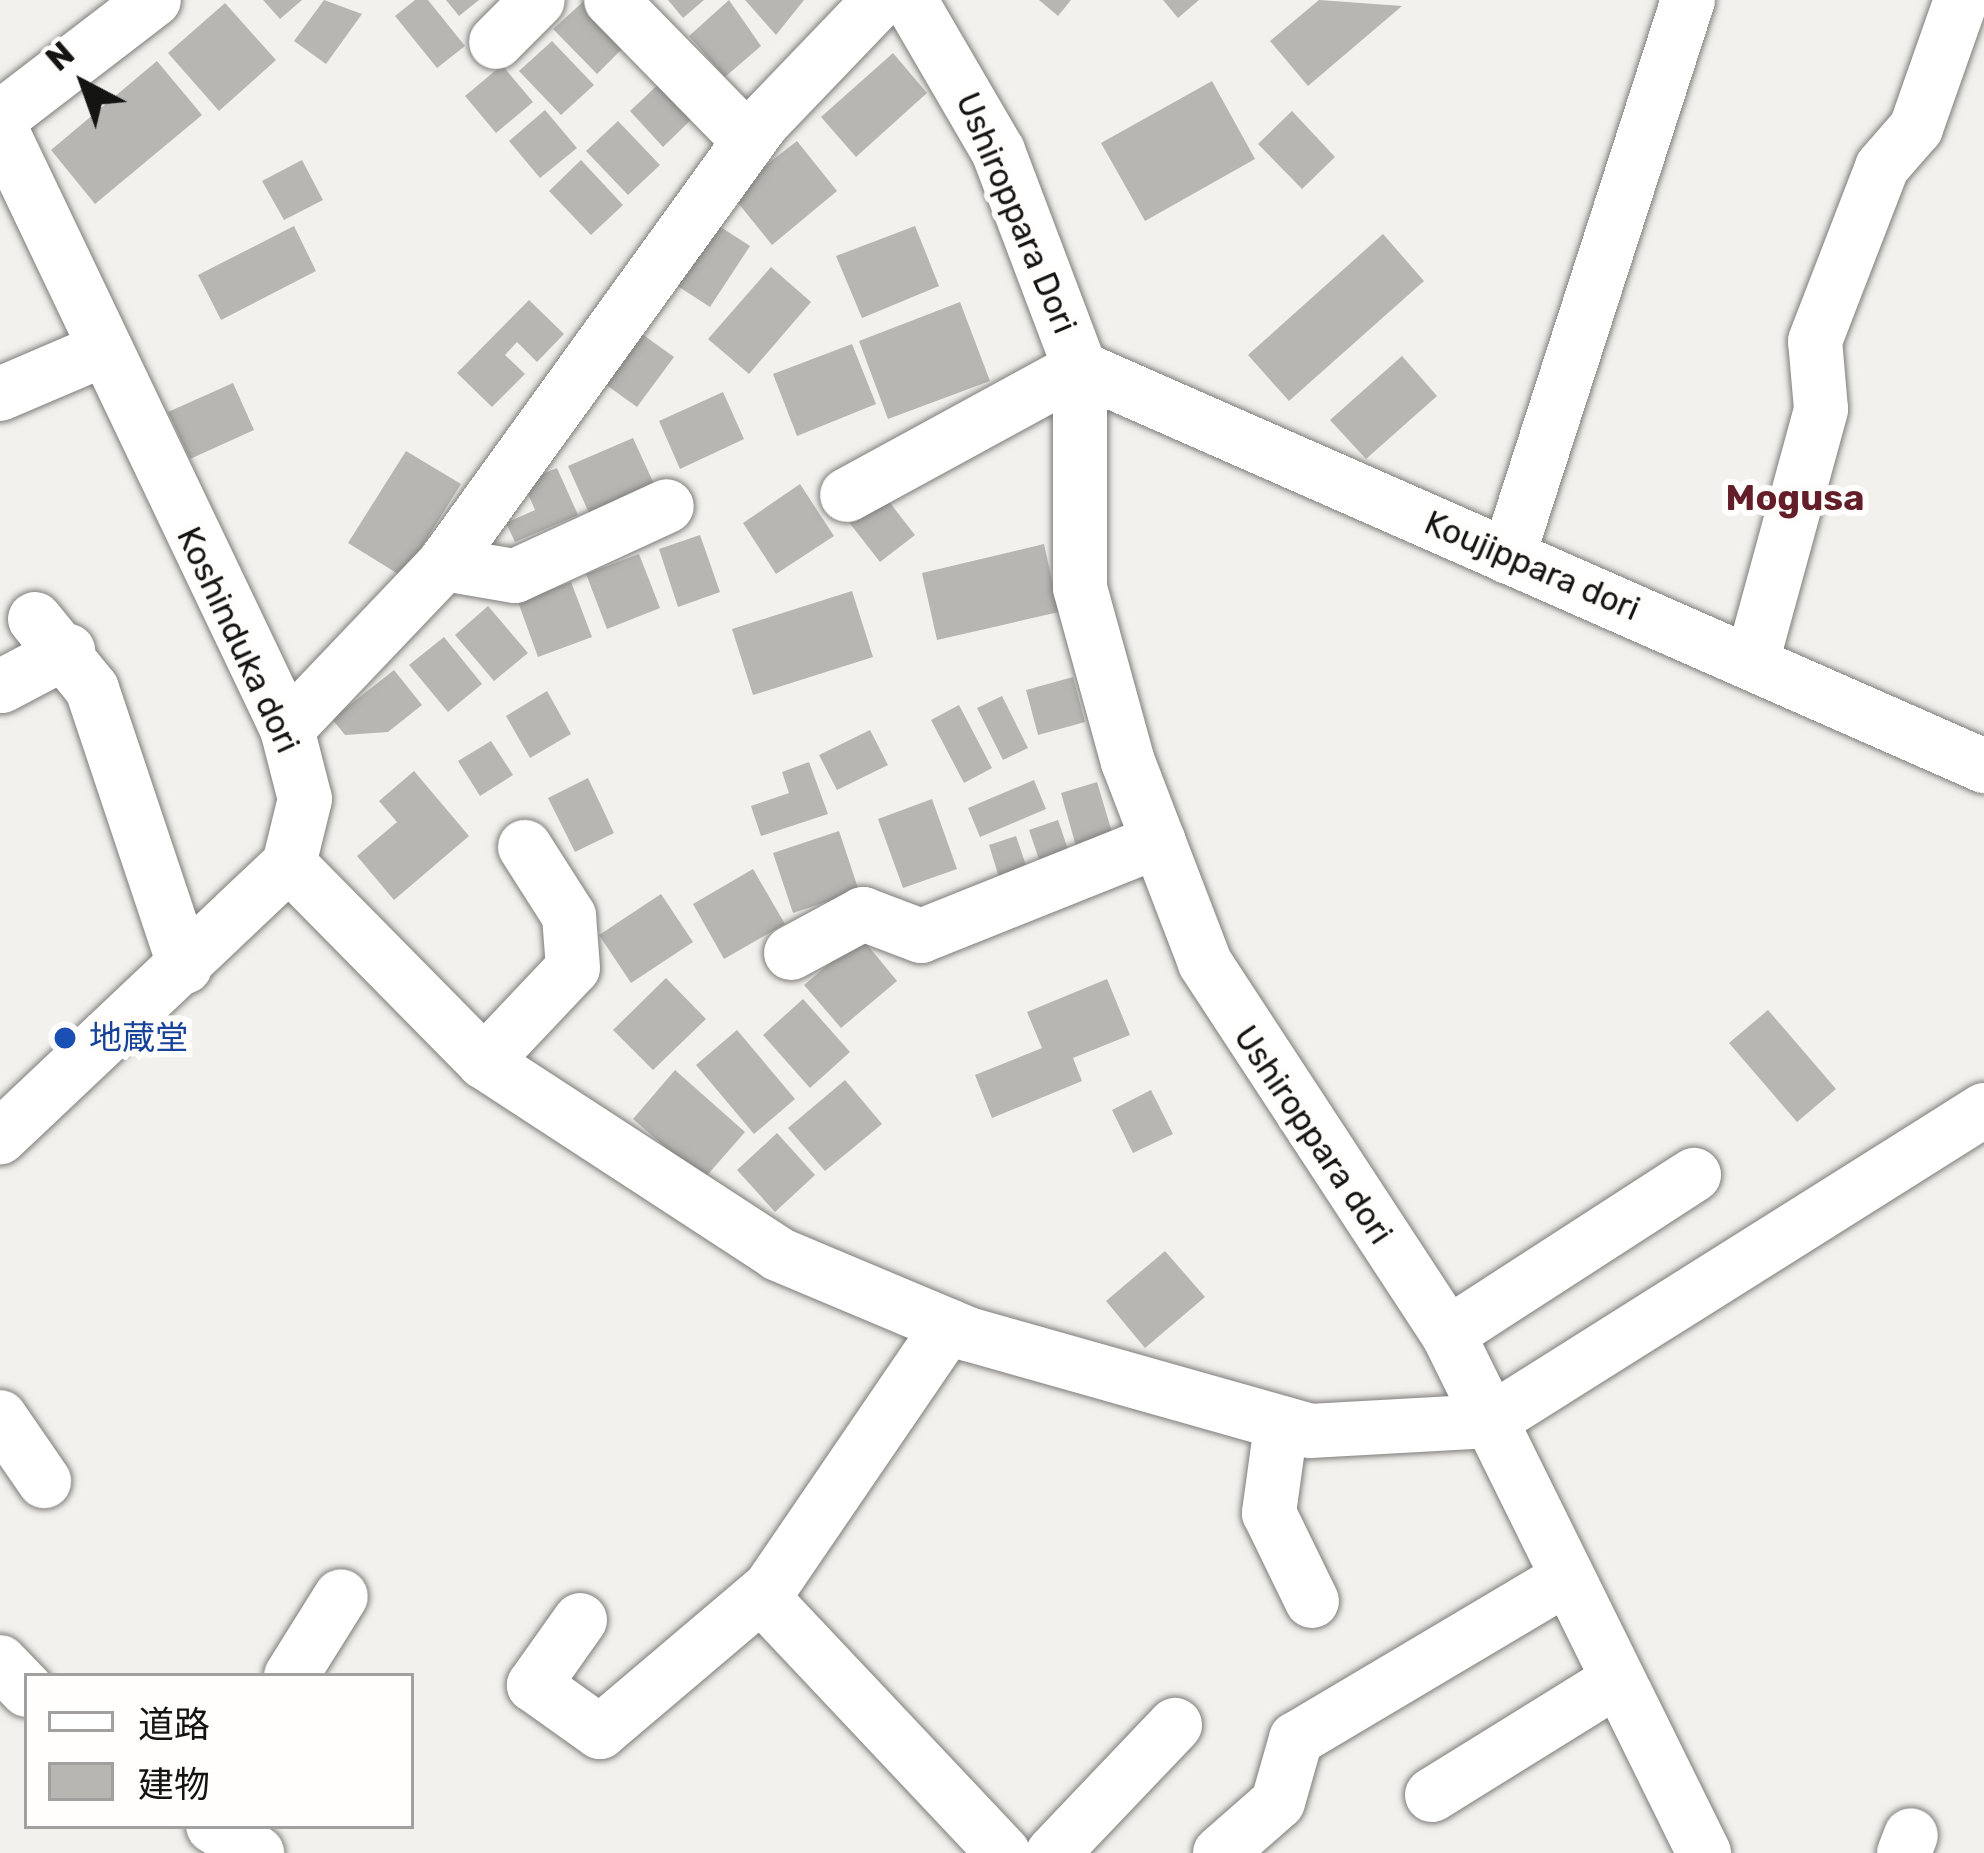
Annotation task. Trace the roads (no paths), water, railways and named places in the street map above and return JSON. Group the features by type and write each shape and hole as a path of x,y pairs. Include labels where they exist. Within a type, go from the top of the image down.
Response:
{"street":[{"path":"0,123 154,0"},
{"path":"496,42 538,0"},
{"path":"611,0 749,141"},
{"path":"287,729 444,564 749,141 880,0"},
{"name":"Ushiroppara Dori","path":"910,0 998,151 1080,368"},
{"path":"1508,557 1688,0"},
{"path":"1752,662 1821,410 1815,341 1882,167 1916,128 1961,0"},
{"name":"Koshinduka dori","path":"0,123 98,352 287,729 305,800 289,865"},
{"path":"0,394 98,352"},
{"path":"847,495 1080,368"},
{"name":"Koujippara dori","path":"1080,368 1984,766"},
{"name":"Ushiroppara dori","path":"1080,368 1080,588 1159,841 1251,1048 1448,1334 1704,1853"},
{"path":"444,564 515,577 667,506"},
{"path":"2,686 51,635 92,689 184,968"},
{"path":"791,952 863,914 921,936 1159,841"},
{"path":"484,1061 572,968 569,916 525,847"},
{"path":"0,1137 289,865 484,1061 778,1254 949,1326 1281,1426 1490,1421 1984,1110"},
{"path":"0,1083 119,1028"},
{"path":"1448,1334 1694,1175"},
{"path":"580,1620 534,1685 600,1732 763,1597 949,1326"},
{"path":"0,1417 44,1481"},
{"path":"1281,1426 1269,1514 1312,1601"},
{"path":"1220,1853 1278,1802 1295,1739 1567,1578"},
{"path":"293,1673 341,1597"},
{"path":"763,1597 1004,1853"},
{"path":"0,1662 24,1687"},
{"path":"1432,1795 1616,1681"},
{"path":"1053,1853 1175,1725"},
{"path":"218,1829 256,1853"}],"place":[{"name":"地蔵堂","path":"65,1038"}],"district":[{"name":"Mogusa","path":"1795,498"}]}
